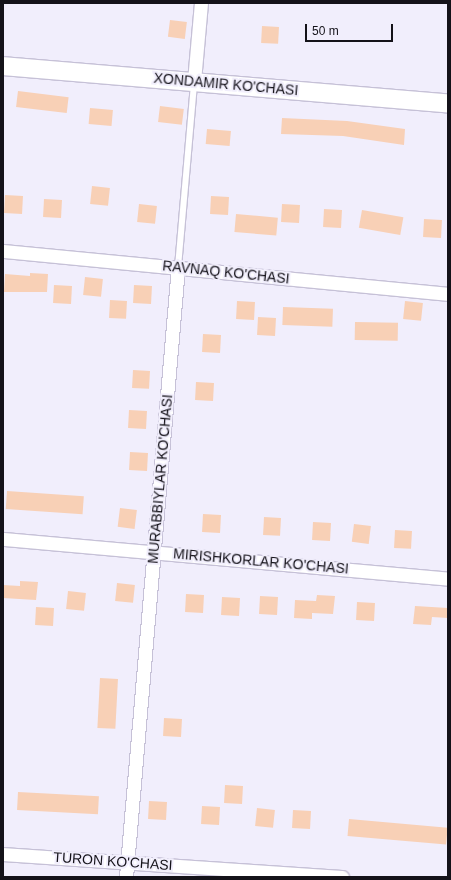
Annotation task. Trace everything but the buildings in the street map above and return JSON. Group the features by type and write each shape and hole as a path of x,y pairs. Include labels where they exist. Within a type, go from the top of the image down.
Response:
{"main road":[{"name":"XONDAMIR KO'CHASI","path":"3,66 448,103"}],"street":[{"path":"194,81 201,3"},
{"name":"RAVNAQ KO'CHASI","path":"3,251 448,294"},
{"name":"MURABBIYLAR KO'CHASI","path":"126,877 178,267"},
{"name":"MIRISHKORLAR KO'CHASI","path":"3,539 154,551 448,579"},
{"name":"TURON KO'CHASI","path":"3,854 127,861 342,877"}],"lane":[{"name":"MURABBIYLAR KO'CHASI","path":"178,267 194,81"}]}
